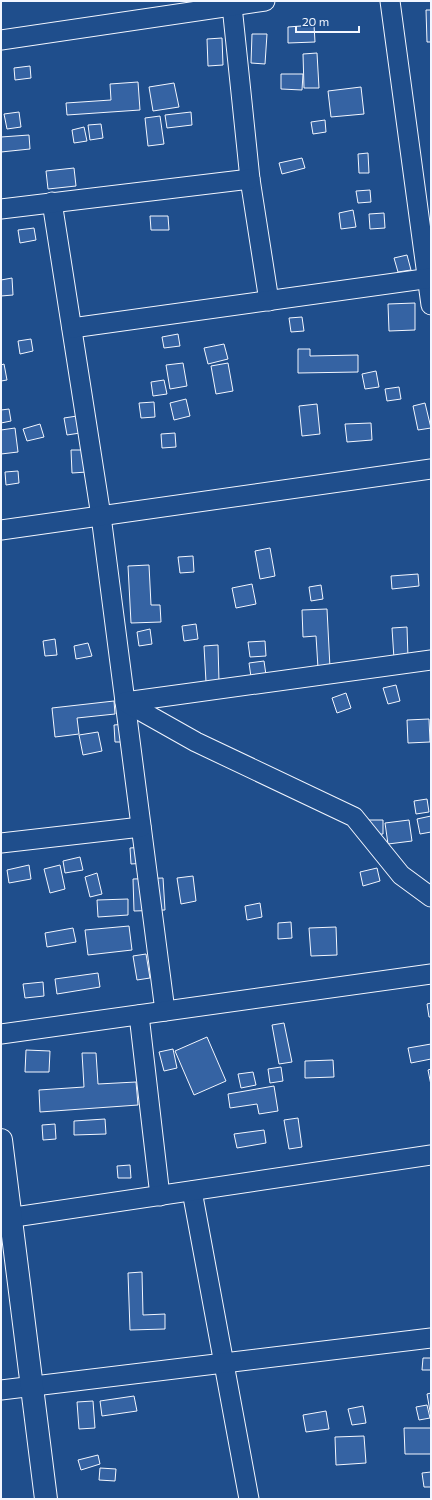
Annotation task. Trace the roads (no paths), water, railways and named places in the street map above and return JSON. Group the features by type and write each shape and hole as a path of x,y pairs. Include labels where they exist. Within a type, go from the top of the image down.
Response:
{"street":[{"path":"1,40 265,1"},
{"path":"390,1 429,278 431,305"},
{"path":"232,6 250,179 269,301"},
{"path":"1,208 250,179"},
{"path":"52,202 102,516 165,1011"},
{"path":"72,328 429,278"},
{"path":"1,530 431,469"},
{"path":"125,702 431,660"},
{"path":"125,702 196,742 354,817 401,875 431,898"},
{"path":"1,843 141,827"},
{"path":"1,1034 431,974"},
{"path":"139,1015 160,1196"},
{"path":"1,1140 6,1219 32,1386 46,1499"},
{"path":"6,1219 431,1155"},
{"path":"192,1191 249,1499"},
{"path":"1,1390 431,1338"}]}
